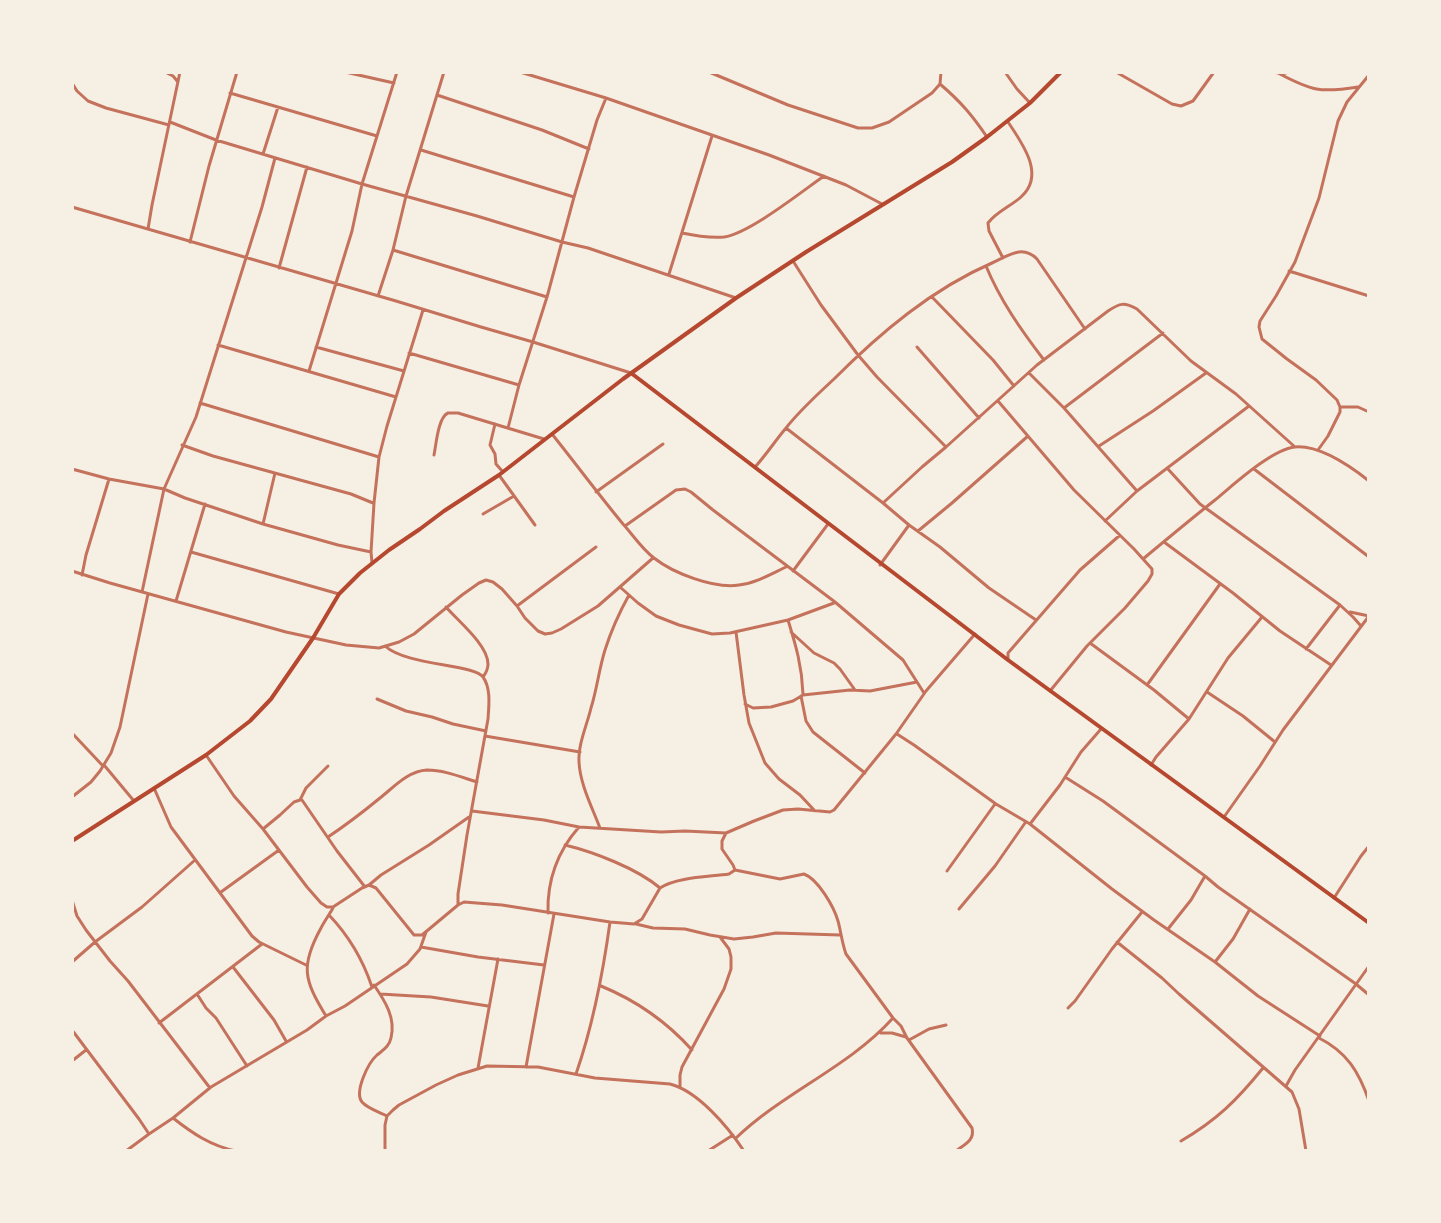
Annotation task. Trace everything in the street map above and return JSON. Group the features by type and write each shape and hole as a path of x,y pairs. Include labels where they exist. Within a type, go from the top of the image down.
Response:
{"main road":[{"path":"74,840 206,756 250,721 272,699 339,594 372,563 444,510 501,474 631,373 736,298 952,162 1008,122 1061,72"},
{"path":"631,373 1008,660 1223,819 1369,923"}],"street":[{"path":"165,72 178,82"},
{"path":"148,229 180,72"},
{"path":"190,242 216,140 237,72"},
{"path":"345,72 394,83"},
{"path":"309,371 352,231 362,184 398,72"},
{"path":"378,296 444,72"},
{"path":"520,72 606,98 712,135 824,176 882,204"},
{"path":"709,72 788,105 858,128 872,128 889,122 932,93 940,84 941,72"},
{"path":"1005,72 1017,90 1030,103"},
{"path":"1116,72 1172,104 1181,106 1193,101 1214,72"},
{"path":"1276,72 1282,74 1289,72"},
{"path":"1276,72 1298,83 1320,90 1334,91 1358,87"},
{"path":"1318,450 1340,412 1337,400 1316,380 1263,339 1259,332 1260,321 1295,262 1319,198 1338,121 1347,102 1369,75"},
{"path":"72,83 77,92 88,101 106,108 169,124 362,184 588,248 736,298"},
{"path":"940,84 960,101 987,137"},
{"path":"230,93 377,136"},
{"path":"437,95 542,130 589,149"},
{"path":"508,428 574,197 606,98"},
{"path":"263,154 278,107"},
{"path":"1003,258 989,231 988,223 1023,196 1030,187 1032,178 1032,168 1027,155 1008,122"},
{"path":"669,274 712,135"},
{"path":"421,149 574,197"},
{"path":"142,592 164,489 196,417 275,158"},
{"path":"279,268 307,167"},
{"path":"682,233 710,237 734,234 772,212 824,176"},
{"path":"72,207 533,342 631,373"},
{"path":"393,250 547,297"},
{"path":"755,467 806,406 885,332 932,296 1016,252 1024,251 1037,260 1085,329"},
{"path":"793,261 821,305 858,355 946,447"},
{"path":"986,266 1001,298 1044,360"},
{"path":"1289,271 1369,296"},
{"path":"932,296 993,360 1014,386"},
{"path":"883,503 1044,360 1108,311 1122,304 1129,304 1137,309 1191,361 1222,383 1294,447"},
{"path":"372,563 374,503 379,457 423,310"},
{"path":"1064,408 1163,333"},
{"path":"218,345 396,397"},
{"path":"316,347 404,371"},
{"path":"917,347 979,418"},
{"path":"409,353 519,385"},
{"path":"1098,446 1144,418 1206,372"},
{"path":"1029,373 1064,408 1137,491"},
{"path":"998,401 1074,490 1152,569 1148,581 1090,643 1050,691"},
{"path":"200,403 379,457"},
{"path":"1105,521 1137,491 1249,406"},
{"path":"1340,407 1358,407 1369,412"},
{"path":"434,455 440,424 443,417 449,413 495,424 545,440"},
{"path":"495,424 490,444 495,453 496,464 514,496 535,525"},
{"path":"786,428 988,588 1036,620"},
{"path":"552,434 596,492 653,558 673,570 695,579 738,586 786,567"},
{"path":"918,531 1028,436"},
{"path":"596,492 663,444"},
{"path":"182,445 213,456 351,494 374,503"},
{"path":"1143,559 1254,469 1273,456 1294,447 1318,450 1332,456 1369,481"},
{"path":"1167,468 1205,508 1340,605 1361,626"},
{"path":"72,469 109,479 164,489 263,524 371,552"},
{"path":"1254,469 1369,557"},
{"path":"263,524 274,473"},
{"path":"82,575 109,479"},
{"path":"625,526 676,490 684,489 691,492 786,567 835,602 903,660 924,694"},
{"path":"483,514 514,496"},
{"path":"176,601 205,504"},
{"path":"793,572 828,524"},
{"path":"880,564 909,525"},
{"path":"1008,660 1008,653 1080,570 1119,536"},
{"path":"1163,542 1280,631 1331,665"},
{"path":"517,606 596,547"},
{"path":"191,552 339,594"},
{"path":"72,571 245,621 346,645 379,648 399,642 414,634 446,607 486,580 502,589 538,631 545,634 552,633 598,606 653,558"},
{"path":"1147,685 1220,584"},
{"path":"620,587 656,616 678,625 712,634 735,632 788,620 835,602"},
{"path":"72,797 91,782 111,753 120,727 148,594"},
{"path":"600,828 585,789 579,765 580,752 605,651 618,616 629,595"},
{"path":"1306,649 1340,605"},
{"path":"446,607 484,650 488,663 483,677"},
{"path":"1223,819 1275,742 1369,616 1348,612"},
{"path":"1151,765 1189,719 1228,658 1262,617"},
{"path":"788,620 802,672 802,695 806,721 813,732 865,772"},
{"path":"735,632 749,723 765,763 779,779 800,795 815,811"},
{"path":"791,632 814,652 834,663 855,690"},
{"path":"472,811 579,827 726,833 783,810 830,812 896,734 924,694 975,634"},
{"path":"1090,643 1189,719"},
{"path":"385,646 396,654 420,661 479,673 487,687 489,704 485,734 458,904"},
{"path":"745,704 753,708 771,707 793,701 802,695 855,690 870,691 917,682"},
{"path":"1207,692 1243,716 1275,742"},
{"path":"377,699 406,711 485,734 580,752"},
{"path":"959,909 1101,729"},
{"path":"72,733 134,801"},
{"path":"896,734 915,745 996,804 1028,823 1258,996 1334,1047 1359,1074 1369,1101"},
{"path":"206,756 234,796 263,829 314,896 327,907 333,907 367,886 471,816"},
{"path":"263,829 294,802 300,800 306,788 328,766"},
{"path":"328,837 399,782 420,771 430,770 477,782"},
{"path":"1065,777 1103,801 1369,995"},
{"path":"154,788 171,827 252,936 263,944 306,965"},
{"path":"300,800 367,886 376,888 414,935 422,935 458,904 464,902 502,905 653,928 685,929 734,939 776,933 840,935"},
{"path":"947,871 996,804"},
{"path":"548,913 549,886 553,871 565,845 579,827"},
{"path":"72,833 74,840"},
{"path":"726,833 722,841 722,849 735,870"},
{"path":"565,845 614,862 651,880 660,888"},
{"path":"1334,898 1369,846"},
{"path":"221,892 279,850"},
{"path":"72,962 142,907 195,860"},
{"path":"635,924 642,919 660,888 669,883 729,874 735,870 780,879 808,875 834,910 846,954 901,1026 972,1128 974,1133 969,1141 956,1151"},
{"path":"1168,929 1191,900 1205,876"},
{"path":"72,900 77,916 95,942 210,1088"},
{"path":"326,1016 309,983 306,965 314,942 333,907"},
{"path":"1215,962 1233,939 1250,909"},
{"path":"1068,1008 1142,911"},
{"path":"526,1067 554,914"},
{"path":"329,915 341,927 352,944 373,986 385,1000 392,1017 391,1039 385,1050 371,1062 359,1095 360,1100 366,1105 387,1116"},
{"path":"576,1074 600,985 610,922"},
{"path":"126,1151 173,1118 210,1088 307,1030 407,964 421,947 426,931"},
{"path":"680,1087 682,1067 724,989 731,969 729,949 720,937"},
{"path":"1117,942 1162,978 1292,1092 1297,1101 1306,1151"},
{"path":"159,1023 263,944"},
{"path":"421,947 544,965"},
{"path":"478,1068 498,959"},
{"path":"1286,1086 1369,966"},
{"path":"233,968 274,1020 287,1041"},
{"path":"600,985 620,994 656,1018 675,1032 692,1050"},
{"path":"380,993 431,997 489,1006"},
{"path":"196,994 216,1018 247,1066"},
{"path":"708,1151 734,1137 860,1048 879,1034 893,1018"},
{"path":"879,1034 892,1032 908,1039 946,1024"},
{"path":"72,1030 149,1134"},
{"path":"72,1061 86,1050"},
{"path":"385,1151 387,1116 399,1105 458,1075 487,1066 550,1069 595,1078 670,1084 680,1087 705,1106 744,1151"},
{"path":"1181,1141 1227,1109 1263,1068"},
{"path":"173,1118 206,1141 236,1151"}]}
